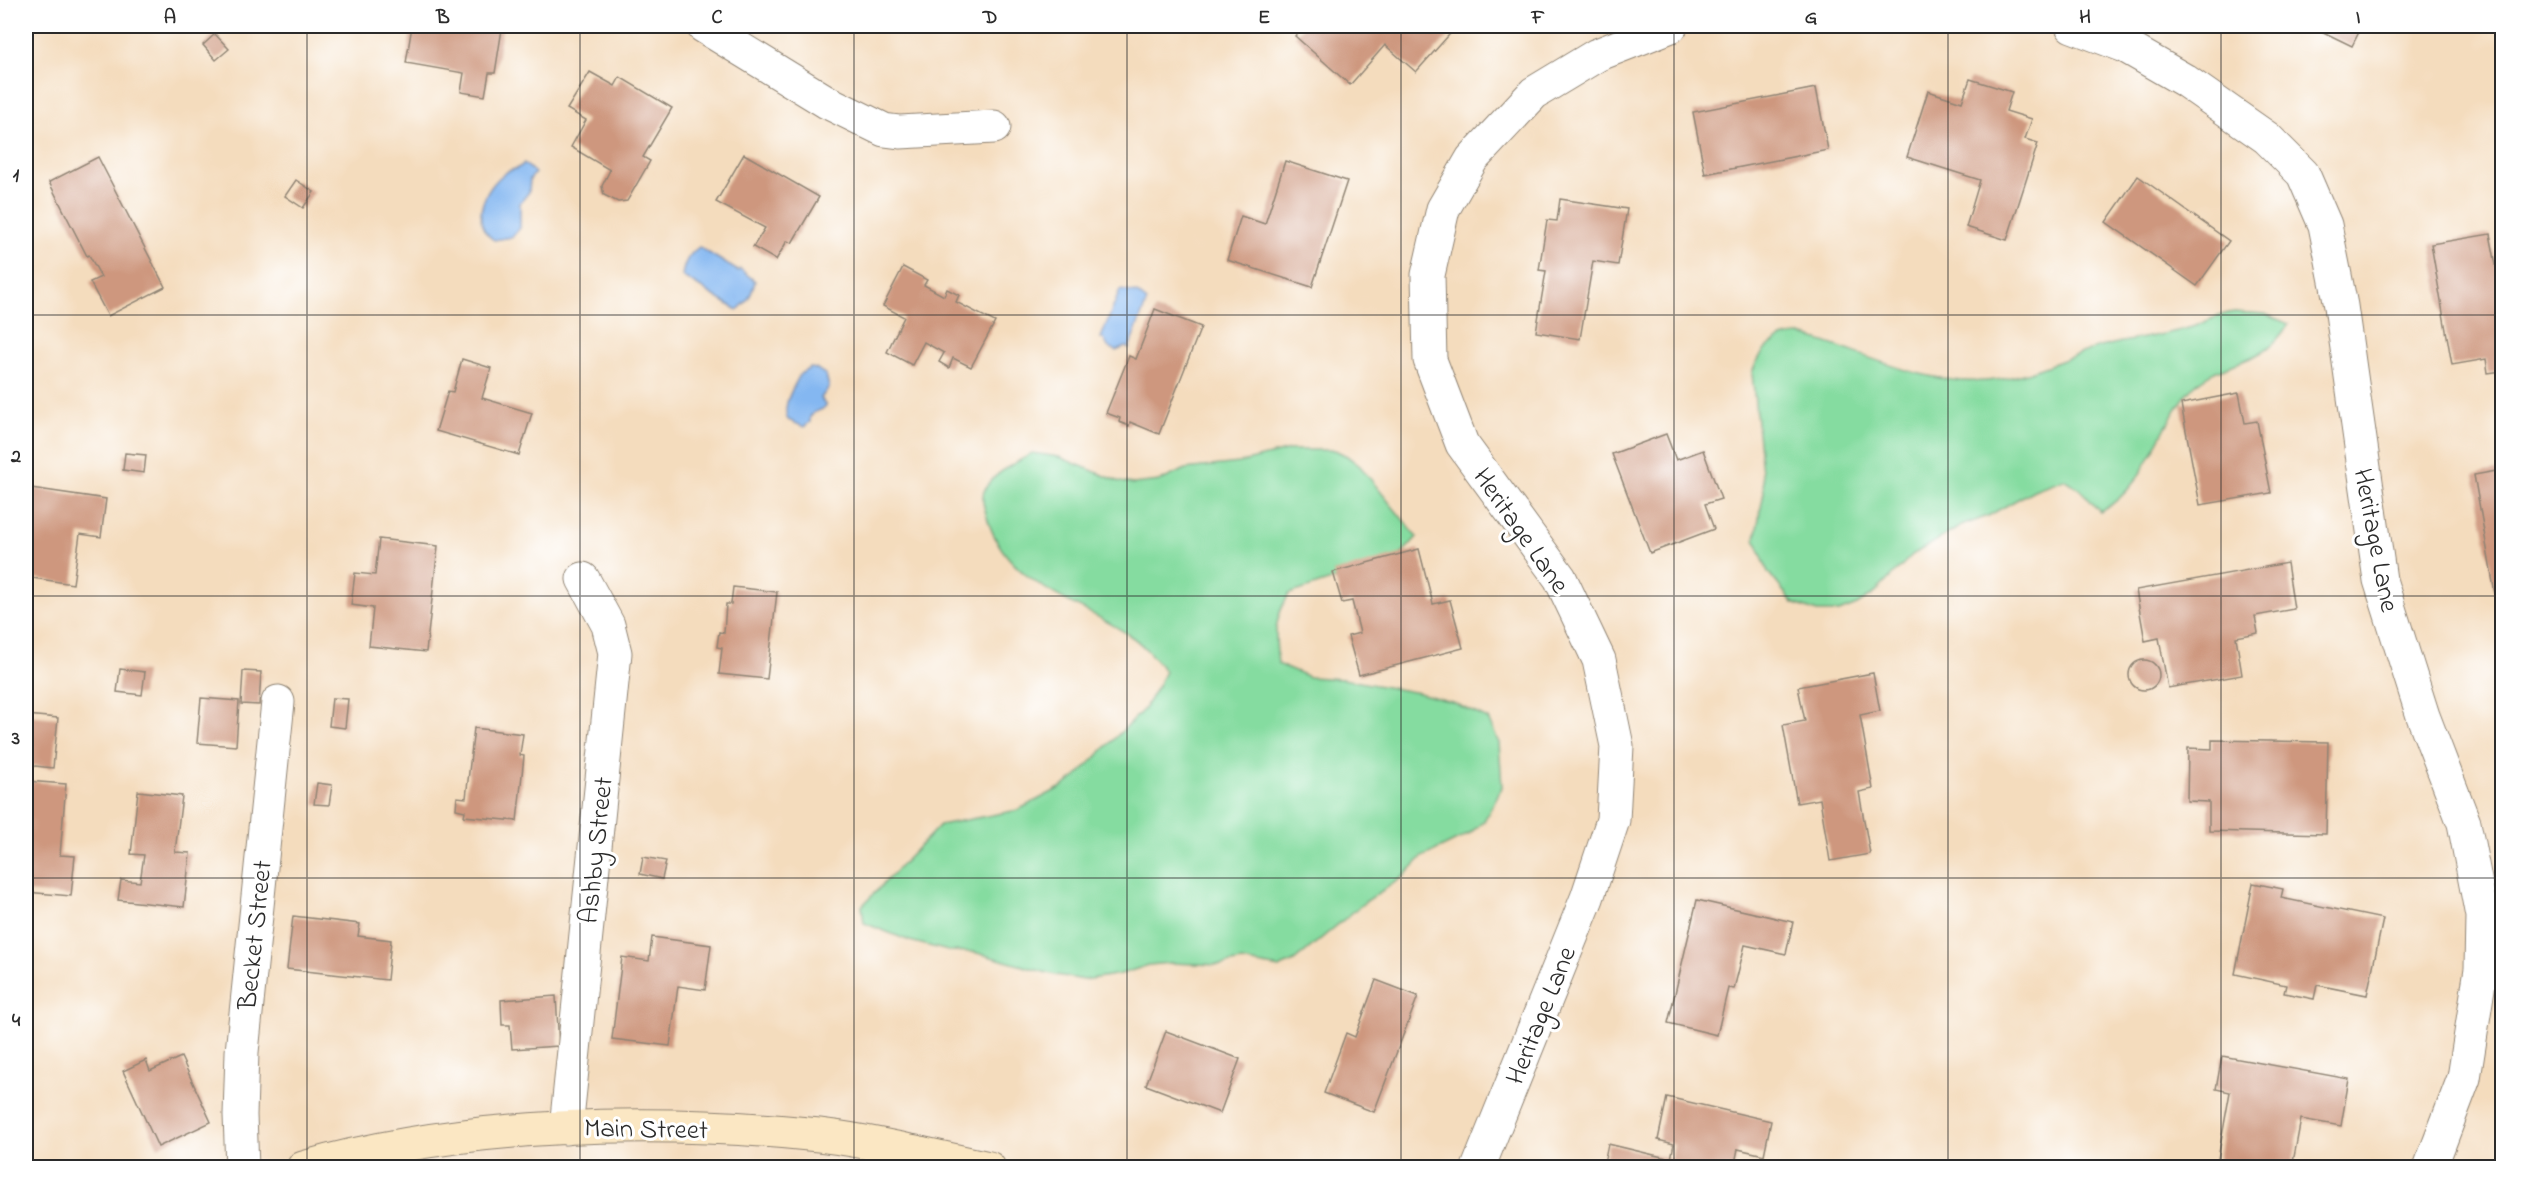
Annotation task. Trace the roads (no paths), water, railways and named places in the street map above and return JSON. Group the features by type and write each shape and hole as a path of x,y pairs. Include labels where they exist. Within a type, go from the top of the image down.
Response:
{"main road":[{"name":"Main Street","path":"303,1167 346,1155 499,1133 566,1128 673,1127 759,1130 821,1136 989,1167"}],"street":[{"path":"703,26 827,102 884,130 900,132 994,127"},
{"name":"Heritage Lane","path":"1478,1167 1587,898 1613,820 1617,746 1599,660 1560,578 1462,444 1430,360 1428,275 1443,208 1472,159 1533,93 1597,56 1671,26"},
{"name":"Heritage Lane","path":"2072,26 2135,52 2184,80 2267,138 2303,174 2325,225 2341,306 2380,580 2423,716 2464,823 2482,916 2481,969 2464,1078 2430,1167"},
{"name":"Ashby Street","path":"566,1128 615,653 609,625 583,579"},
{"name":"Becket Street","path":"242,1167 240,1115 242,1052 278,702"}],"water":[{"path":"524,163 535,173 530,179 529,192 520,203 520,228 512,237 494,240 486,233 482,224 482,206 497,179"},
{"path":"699,247 738,271 740,269 755,281 749,297 737,310 682,276 687,260"},
{"path":"1120,290 1137,293 1147,301 1129,348 1125,347 1116,351 1108,347 1101,338"},
{"path":"810,368 817,369 826,375 829,387 821,398 825,408 813,413 810,422 804,427 788,420 786,408 800,374"}]}
